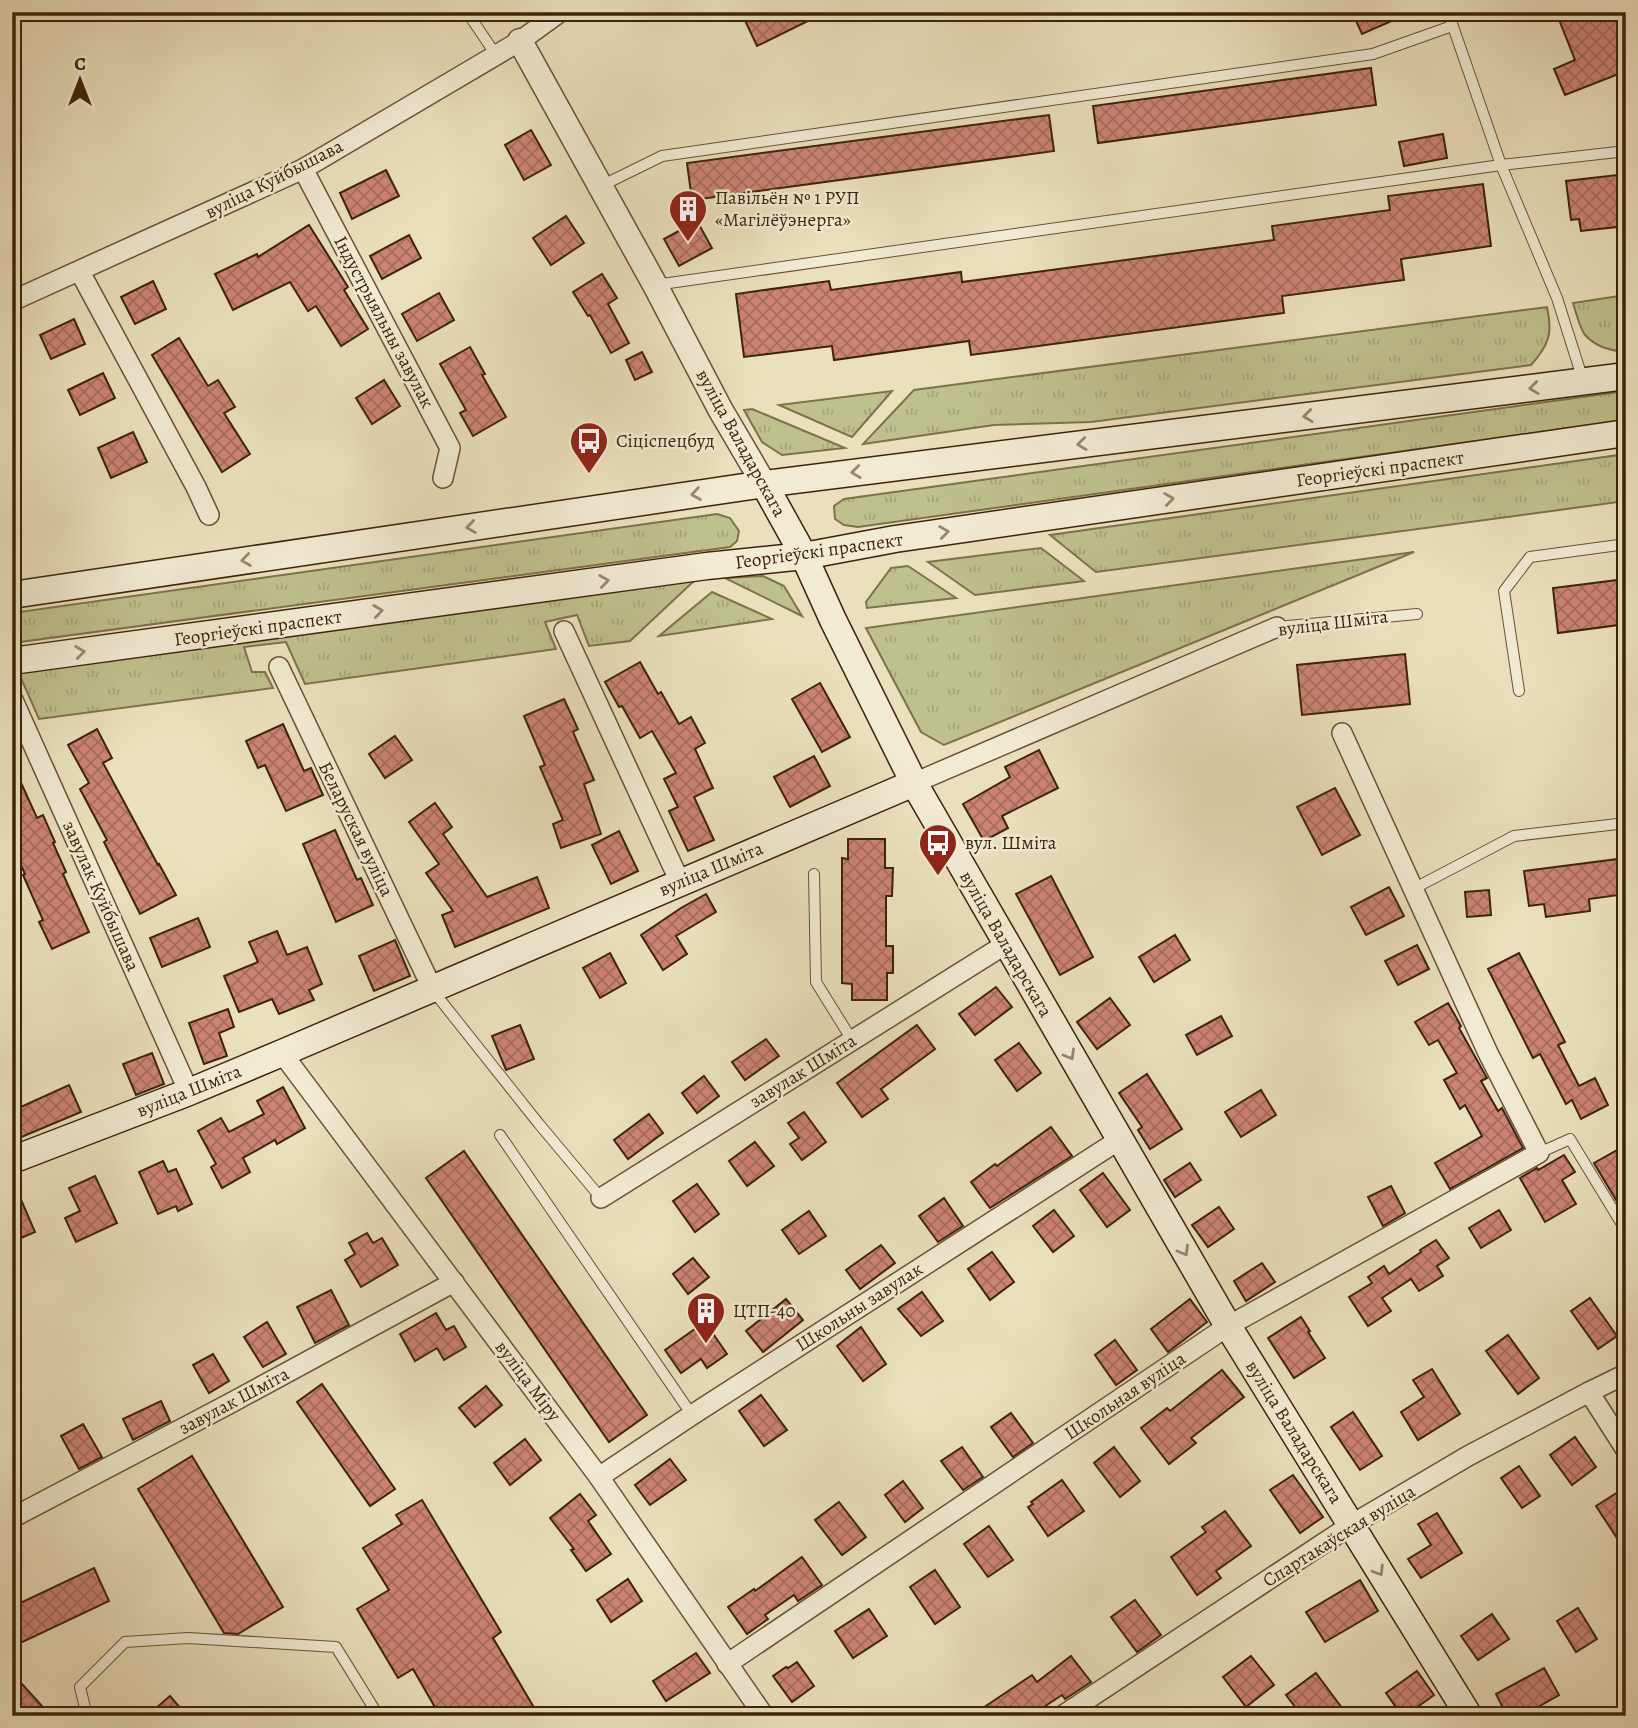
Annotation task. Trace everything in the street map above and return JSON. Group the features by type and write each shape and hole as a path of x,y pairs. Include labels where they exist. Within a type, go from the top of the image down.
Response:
{"main road":[{"path":"12,595 764,484 1626,376"},
{"name":"Георгіеўскі праспект","path":"12,661 694,568 804,556 895,539 1626,433"},
{"name":"вуліца Валадарскага","path":"764,484 804,556 914,783 1006,944 1228,1326 1469,1716"},
{"name":"вуліца Шміта","path":"12,1160 189,1092 914,783"}],"street":[{"name":"вуліца Куйбышава","path":"12,302 303,169 496,55 560,12"},
{"name":"вуліца Валадарскага","path":"520,40 720,409 764,484"},
{"name":"Індустрыяльны завулак","path":"303,169 450,448 443,478"},
{"path":"80,272 209,515"},
{"name":"вуліца Шміта","path":"914,783 1277,627"},
{"path":"564,631 680,882"},
{"name":"Беларуская вуліца","path":"279,667 433,990"},
{"name":"завулак Куйбышава","path":"13,700 189,1092"},
{"path":"1342,733 1488,1053 1539,1153"},
{"name":"завулак Шміта","path":"601,1198 1006,944"},
{"name":"вуліца Міру","path":"282,1053 599,1477 764,1716"},
{"name":"Школьны завулак","path":"599,1477 1119,1140"},
{"name":"Школьная вуліца","path":"727,1664 1228,1326 1539,1153"},
{"name":"завулак Шміта","path":"12,1518 454,1282"},
{"name":"Спартакаўская вуліца","path":"1062,1716 1351,1525 1468,1456 1626,1374"},
{"path":"1589,1392 1626,1450"}],"lane":[{"path":"467,12 496,55"},
{"path":"1448,12 1501,165 1557,298 1584,382"},
{"path":"601,187 662,156 1373,54 1452,26"},
{"path":"655,285 1501,165 1626,151"},
{"path":"1519,691 1504,591 1530,557 1626,544"},
{"name":"вуліца Шміта","path":"1277,627 1417,614"},
{"path":"1413,889 1514,836 1626,823"},
{"path":"814,874 816,982 852,1040"},
{"path":"433,990 601,1198"},
{"path":"500,1135 692,1415"},
{"path":"1539,1153 1570,1139 1626,1231"},
{"path":"87,1716 80,1687 125,1642 188,1638 336,1647 377,1716"}],"green space":[{"path":"1626,295 1626,351 1604,348 1589,339 1581,328 1573,303"},
{"path":"1547,307 1550,324 1548,338 1531,365 1091,422 994,425 863,444 914,390"},
{"path":"892,391 852,437 779,405"},
{"path":"1626,391 1626,420 858,527 844,525 835,519 834,506 844,499"},
{"path":"752,409 845,448 782,455 762,442 744,410"},
{"path":"1626,454 1626,501 1096,572 1050,535"},
{"path":"717,514 730,518 739,531 737,541 730,547 12,643 12,613"},
{"path":"1041,548 1084,581 975,595 928,562"},
{"path":"1414,552 944,745 921,732 866,628"},
{"path":"908,566 956,598 867,608 866,602 891,568"},
{"path":"763,576 784,586 802,616 725,578"},
{"path":"695,580 630,641 589,646 577,615 545,622 556,649 305,684 286,642 244,647 252,672 265,672 273,688 39,719 21,678 12,679 12,673"},
{"path":"712,592 772,619 659,636"}],"building":[{"path":"741,12 826,12 757,46"},
{"path":"1352,12 1412,12 1362,34"},
{"path":"1556,12 1626,12 1626,71 1565,95 1554,69 1575,60"},
{"path":"1371,68 1376,105 1098,143 1093,106"},
{"path":"1049,115 1054,151 692,200 687,163"},
{"path":"531,130 551,165 524,180 505,145"},
{"path":"1443,134 1447,158 1404,166 1399,142"},
{"path":"386,170 399,196 352,219 340,193"},
{"path":"1626,174 1626,226 1581,231 1579,219 1571,220 1566,181"},
{"path":"1483,184 1491,246 1401,259 1404,280 1282,296 1284,313 971,355 969,341 834,360 832,346 744,357 736,294 829,281 831,290 961,272 962,282 1274,240 1272,226 1390,210 1388,196"},
{"path":"566,216 584,243 551,265 533,238"},
{"name":"Павільён № 1 РУП «Магілёўэнерга»","path":"697,221 712,248 679,266 664,239"},
{"path":"309,225 348,287 344,290 368,329 341,346 316,306 308,311 290,282 233,310 215,274 257,254 258,257"},
{"path":"409,235 421,258 382,279 370,256"},
{"path":"602,274 617,298 608,304 629,343 611,353 590,315 588,316 573,292"},
{"path":"153,281 166,309 135,324 121,297"},
{"path":"439,293 454,320 417,341 402,314"},
{"path":"74,319 85,344 51,359 40,335"},
{"path":"179,338 208,386 218,380 235,407 224,413 250,454 222,472 152,355"},
{"path":"470,347 485,374 482,375 506,417 473,436 460,413 466,410 440,364"},
{"path":"642,352 652,372 635,380 626,360"},
{"path":"103,373 115,398 80,415 68,390"},
{"path":"384,380 400,406 372,424 356,398"},
{"path":"133,432 147,462 111,478 98,448"},
{"path":"1626,579 1626,624 1558,633 1553,588"},
{"path":"1405,654 1410,704 1302,715 1297,665"},
{"path":"640,662 679,724 691,717 705,743 695,749 713,788 694,797 714,840 688,851 669,811 678,807 664,779 676,773 652,731 640,738 605,682"},
{"path":"820,683 850,737 822,752 792,699"},
{"path":"564,699 578,729 573,732 594,780 584,784 601,834 561,848 553,824 563,820 540,767 545,765 524,716"},
{"path":"283,724 304,771 311,768 323,795 286,811 265,765 258,768 246,741"},
{"path":"97,729 112,758 103,763 176,895 140,914 104,842 107,840 80,789 89,783 68,745"},
{"path":"395,736 412,760 385,778 369,754"},
{"path":"1039,750 1058,788 1002,816 1008,828 984,841 963,804 1010,777 1005,767"},
{"path":"814,756 830,786 790,807 774,777"},
{"path":"12,763 37,818 43,815 66,872 63,874 89,932 52,949 39,922 43,920 12,845"},
{"path":"1335,788 1360,835 1322,855 1297,807"},
{"path":"435,803 452,827 443,834 487,897 537,877 549,908 455,947 442,915 453,911 426,873 439,864 409,822"},
{"path":"335,830 357,880 361,878 373,905 336,922 303,844"},
{"path":"619,831 638,871 611,884 592,845"},
{"path":"848,839 885,839 885,868 893,868 892,896 886,896 886,946 893,946 893,973 887,973 887,1000 852,1000 852,984 842,983 842,858 848,859"},
{"path":"1626,858 1626,894 1589,899 1590,911 1546,917 1544,904 1529,906 1524,871"},
{"path":"1051,876 1093,957 1060,975 1016,894"},
{"path":"1389,887 1404,916 1366,935 1351,907"},
{"path":"1489,890 1491,915 1467,917 1465,892"},
{"path":"706,894 716,912 676,936 687,954 663,970 641,935"},
{"path":"198,918 210,947 162,967 150,938"},
{"path":"277,931 287,955 307,947 322,984 309,990 314,1000 279,1014 272,999 239,1012 224,976 258,962 249,942"},
{"path":"1175,935 1190,960 1154,982 1139,957"},
{"path":"395,940 410,976 374,991 359,956"},
{"path":"1417,945 1429,969 1398,985 1385,961"},
{"path":"610,953 626,983 600,998 583,968"},
{"path":"1519,953 1565,1042 1558,1045 1579,1086 1595,1078 1608,1105 1581,1119 1572,1100 1566,1104 1540,1054 1533,1058 1488,969"},
{"path":"996,987 1012,1007 975,1035 959,1014"},
{"path":"1110,998 1130,1025 1097,1049 1077,1022"},
{"path":"1448,1003 1487,1078 1481,1081 1498,1111 1502,1108 1523,1148 1450,1189 1435,1163 1482,1136 1465,1105 1460,1109 1444,1080 1457,1073 1438,1040 1429,1045 1415,1022"},
{"path":"228,1009 234,1027 219,1033 227,1056 204,1064 189,1023"},
{"path":"1221,1016 1232,1036 1197,1055 1186,1035"},
{"path":"520,1025 534,1059 506,1070 492,1036"},
{"path":"917,1025 935,1049 881,1089 888,1099 862,1117 837,1083"},
{"path":"766,1039 779,1056 745,1080 732,1062"},
{"path":"1019,1043 1041,1073 1017,1091 995,1060"},
{"path":"152,1053 164,1084 136,1095 123,1064"},
{"path":"1147,1074 1182,1129 1150,1149 1138,1130 1142,1127 1119,1093"},
{"path":"704,1076 719,1096 697,1113 682,1093"},
{"path":"69,1085 81,1112 12,1141 12,1111"},
{"path":"283,1087 305,1128 277,1144 275,1140 243,1158 250,1172 222,1188 211,1167 216,1164 198,1131 221,1118 229,1132 264,1114 257,1101"},
{"path":"1261,1090 1276,1115 1241,1137 1225,1112"},
{"path":"804,1112 826,1142 802,1160 790,1144 799,1138 788,1123"},
{"path":"649,1114 663,1133 628,1159 614,1140"},
{"path":"1051,1127 1072,1156 990,1208 971,1182"},
{"path":"755,1142 774,1166 747,1186 729,1161"},
{"path":"1626,1145 1626,1195 1616,1200 1594,1163"},
{"path":"464,1151 647,1415 609,1442 426,1178"},
{"path":"1564,1155 1575,1172 1562,1180 1576,1204 1545,1222 1520,1178"},
{"path":"163,1161 168,1172 176,1169 192,1204 178,1211 176,1206 158,1214 139,1172"},
{"path":"1190,1163 1201,1180 1175,1197 1164,1180"},
{"path":"1103,1173 1130,1210 1107,1227 1080,1190"},
{"path":"95,1176 117,1223 76,1242 65,1218 80,1211 69,1188"},
{"path":"12,1179 35,1232 12,1242"},
{"path":"697,1184 719,1214 695,1232 673,1201"},
{"path":"1391,1186 1405,1213 1383,1226 1368,1197"},
{"path":"944,1198 963,1226 938,1242 919,1216"},
{"path":"1219,1207 1234,1229 1208,1247 1192,1225"},
{"path":"1054,1210 1074,1236 1053,1252 1033,1226"},
{"path":"1499,1210 1511,1230 1481,1248 1469,1228"},
{"path":"809,1211 826,1236 799,1254 782,1230"},
{"path":"367,1233 373,1243 382,1238 398,1265 361,1287 345,1260 355,1254 349,1243"},
{"path":"1436,1240 1449,1258 1437,1266 1443,1276 1419,1291 1411,1279 1382,1298 1391,1311 1368,1326 1349,1297 1372,1283 1368,1277 1384,1266 1389,1274"},
{"path":"881,1245 895,1263 860,1289 846,1270"},
{"path":"992,1252 1014,1282 990,1300 968,1269"},
{"path":"693,1258 709,1277 688,1294 673,1274"},
{"path":"1262,1263 1275,1282 1246,1301 1234,1281"},
{"path":"331,1290 349,1325 315,1343 297,1307"},
{"path":"922,1292 943,1321 921,1336 898,1309"},
{"path":"1590,1298 1617,1336 1598,1349 1571,1311"},
{"path":"786,1299 803,1320 763,1352 746,1331"},
{"path":"1190,1299 1207,1322 1168,1352 1151,1329"},
{"path":"436,1313 446,1330 454,1326 466,1347 444,1360 437,1348 415,1361 400,1334"},
{"path":"1301,1317 1325,1358 1294,1378 1268,1338"},
{"path":"267,1322 286,1354 263,1367 244,1337"},
{"path":"705,1322 727,1354 707,1368 701,1359 681,1373 665,1350"},
{"path":"861,1327 886,1364 863,1381 837,1346"},
{"path":"1508,1335 1539,1378 1518,1394 1486,1351"},
{"path":"1115,1340 1137,1370 1116,1385 1095,1355"},
{"path":"213,1354 229,1381 209,1393 193,1365"},
{"path":"1432,1369 1460,1414 1418,1440 1401,1412 1424,1397 1413,1380"},
{"path":"1222,1370 1244,1397 1191,1438 1196,1443 1169,1464 1141,1428 1167,1408 1170,1411"},
{"path":"322,1384 395,1489 370,1506 297,1402"},
{"path":"486,1386 502,1405 475,1427 459,1408"},
{"path":"761,1395 787,1430 764,1446 739,1411"},
{"path":"161,1401 170,1421 133,1440 123,1419"},
{"path":"1353,1412 1382,1456 1360,1470 1331,1427"},
{"path":"1011,1413 1033,1443 1013,1457 991,1427"},
{"path":"83,1424 102,1457 79,1469 61,1436"},
{"path":"1575,1437 1596,1467 1572,1485 1550,1455"},
{"path":"525,1439 541,1460 510,1485 494,1463"},
{"path":"962,1447 983,1477 963,1490 941,1461"},
{"path":"1114,1447 1140,1481 1120,1497 1094,1463"},
{"path":"192,1456 283,1607 238,1634 224,1633 138,1489"},
{"path":"670,1459 686,1480 650,1505 635,1485"},
{"path":"1519,1466 1540,1496 1522,1508 1501,1478"},
{"path":"1293,1475 1323,1517 1300,1533 1270,1490"},
{"path":"1062,1480 1084,1511 1048,1536 1028,1507"},
{"path":"903,1481 923,1508 905,1522 885,1495"},
{"path":"1626,1487 1626,1552 1596,1506"},
{"path":"580,1494 596,1515 588,1521 611,1554 586,1571 571,1550 574,1549 550,1518"},
{"path":"422,1500 501,1632 493,1638 539,1716 440,1716 413,1669 398,1678 357,1609 389,1590 363,1548 402,1524 396,1515"},
{"path":"839,1502 866,1537 842,1555 815,1520"},
{"path":"1225,1511 1251,1546 1216,1571 1221,1578 1197,1595 1171,1557 1206,1532 1202,1527"},
{"path":"1437,1513 1462,1553 1421,1578 1408,1559 1431,1545 1418,1524"},
{"path":"989,1526 1013,1560 988,1577 964,1544"},
{"path":"802,1557 822,1585 798,1601 794,1595 765,1615 768,1619 747,1634 728,1607"},
{"path":"94,1568 109,1601 12,1647 12,1607"},
{"path":"935,1570 960,1607 935,1624 910,1587"},
{"path":"628,1579 642,1601 611,1622 597,1600"},
{"path":"1360,1580 1378,1611 1325,1642 1306,1612"},
{"path":"1135,1600 1161,1635 1137,1652 1111,1617"},
{"path":"1578,1608 1597,1639 1576,1652 1557,1621"},
{"path":"869,1609 887,1636 853,1658 835,1631"},
{"path":"1492,1614 1509,1639 1478,1660 1461,1636"},
{"path":"696,1653 710,1673 666,1701 653,1681"},
{"path":"1071,1656 1091,1682 1065,1699 1062,1695 1030,1716 971,1716 1032,1675 1037,1682"},
{"path":"1251,1656 1274,1685 1246,1707 1223,1677"},
{"path":"797,1662 814,1686 792,1702 773,1676"},
{"path":"1544,1668 1559,1695 1522,1716 1507,1716 1496,1694"},
{"path":"1417,1671 1434,1695 1402,1716 1386,1693"},
{"path":"12,1673 51,1716 18,1716 12,1710"},
{"path":"1316,1673 1348,1716 1302,1716 1286,1695"},
{"path":"170,1696 187,1716 147,1716"}],"place":[{"name":"Павільён № 1 РУП «Магілёўэнерга»","path":"688,243"},
{"name":"Сіціспецбуд","path":"589,475"},
{"name":"вул. Шміта","path":"938,877"},
{"name":"ЦТП-40","path":"706,1345"}]}
